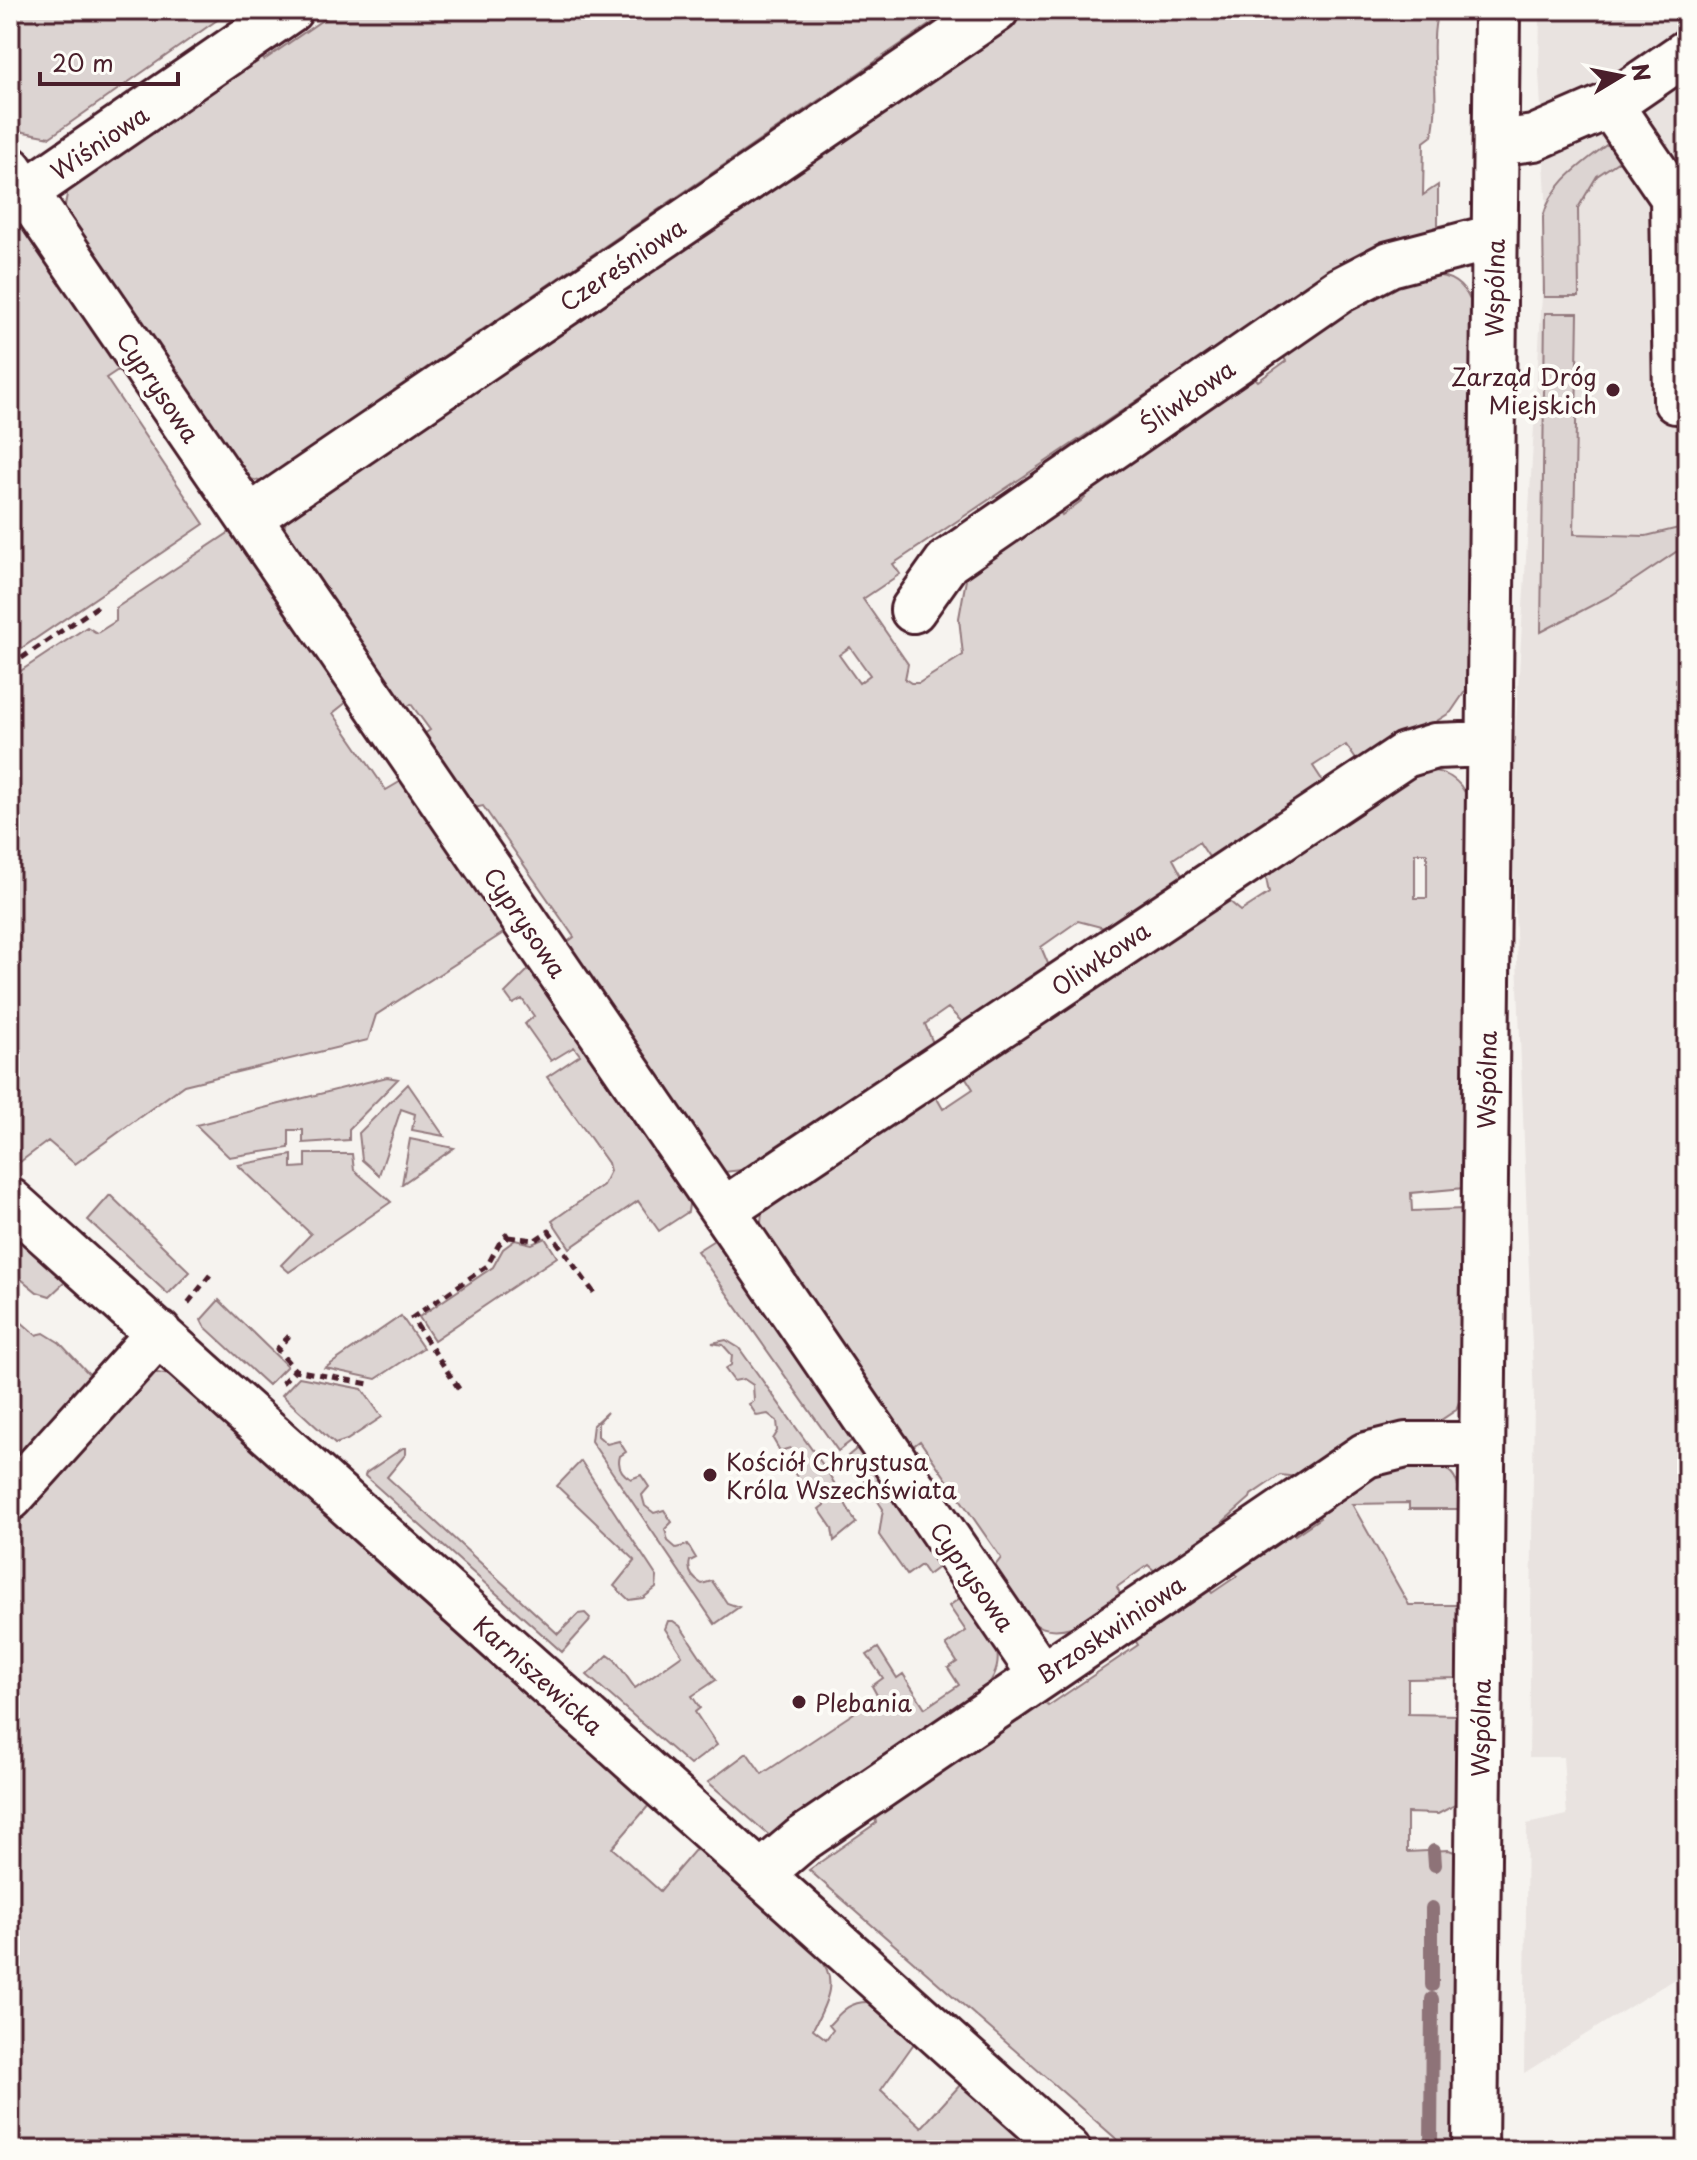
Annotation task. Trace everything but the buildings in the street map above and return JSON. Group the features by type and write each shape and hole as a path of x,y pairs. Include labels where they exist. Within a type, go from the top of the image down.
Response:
{"street":[{"name":"Wiśniowa","path":"18,180 290,10"},
{"name":"Czereśniowa","path":"249,518 996,10"},
{"name":"Wspólna","path":"1475,2150 1497,10"},
{"path":"1496,143 1534,138 1610,105 1687,52"},
{"path":"1610,105 1673,197 1676,401"},
{"name":"Cyprysowa","path":"18,180 1041,1675"},
{"name":"Śliwkowa","path":"913,610 947,562 1340,290 1390,264 1494,237"},
{"name":"Oliwkowa","path":"724,1210 1405,755 1435,746 1489,744"},
{"name":"Karniszewicka","path":"10,1201 170,1323 761,1874 1068,2150"},
{"path":"10,1498 170,1323"},
{"name":"Brzoskwiniowa","path":"761,1874 801,1840 1366,1455 1406,1445 1482,1445"}],"path":[{"path":"10,666 101,604"},
{"path":"503,1230 508,1237"},
{"path":"459,1389 412,1318 487,1266 499,1244 508,1237 535,1240 549,1231 597,1297"},
{"path":"170,1323 210,1275"},
{"path":"289,1336 277,1349 295,1370 369,1384"},
{"path":"279,1387 295,1370"}],"shaded area":[{"path":"10,10 230,11 50,137 19,131 10,118"},
{"path":"337,10 951,10 394,390 395,400 271,480 263,482 246,478 63,216 68,189 259,52 264,60"},
{"path":"1033,10 1425,10 1426,14 1452,10 1451,14 1436,19 1434,34 1434,121 1432,136 1424,142 1423,195 1438,185 1438,226 1430,235 1189,375 1184,369 893,564 900,574 863,599 908,664 905,679 919,683 963,655 959,618 967,574 1057,507 1062,515 1085,498 1080,491 1253,376 1258,381 1286,361 1281,353 1350,306 1407,279 1433,275 1455,282 1471,302 1468,687 1451,712 1362,768 1346,745 1313,766 1328,789 1215,866 1199,842 1173,859 1186,883 1116,931 1078,921 1041,947 1052,973 968,1028 948,1008 925,1024 936,1050 751,1169 724,1172 716,1169 561,947 574,937 483,806 474,808 418,738 430,730 411,704 399,712 282,535 289,511","holes":["850,647 870,675 859,683 839,655"]},
{"path":"1540,10 1687,10 1687,1971 1524,2073 1527,1824 1567,1815 1563,1757 1529,1757 1534,1400 1511,804 1547,214 1539,72"},
{"path":"1610,142 1628,155 1597,176 1578,208 1579,297 1544,297 1543,217 1547,205 1570,174"},
{"path":"18,217 121,368 106,378 204,524 10,656 10,223"},
{"path":"1545,313 1578,313 1574,534 1646,536 1687,526 1687,549 1676,552 1612,595 1541,632"},
{"path":"233,530 348,701 333,713 386,790 403,780 508,930 376,1015 368,1040 184,1085 75,1164 48,1141 20,1162 10,1153 10,678 87,627 97,633 116,621 116,608"},
{"path":"1426,770 1433,771 1456,781 1467,797 1464,1188 1411,1193 1412,1211 1463,1209 1461,1396 1456,1410 1435,1424 1298,1477 1280,1475 1251,1495 1224,1521 1215,1535 1158,1574 1148,1565 1117,1587 1122,1598 1088,1620 1065,1629 1040,1627 1027,1620 991,1571 1001,1558 920,1441 908,1450 760,1233 763,1202 931,1088 943,1109 973,1089 961,1070 1222,895 1241,911 1269,893 1264,868 1391,782","holes":["1415,853 1427,853 1427,898 1415,898"]},
{"path":"533,965 690,1197 688,1212 659,1231 638,1201 570,1248 552,1221 603,1185 610,1171 608,1163 547,1077 580,1055 574,1047 551,1061 525,1024 534,1016 522,999 513,1004 505,993"},
{"path":"387,1077 398,1079 349,1129 349,1140 303,1143 303,1130 289,1130 289,1148 229,1157 196,1125"},
{"path":"408,1084 444,1136 412,1130 415,1114 401,1109 379,1175 362,1160 359,1133"},
{"path":"410,1139 454,1148 402,1184"},
{"path":"306,1154 352,1154 354,1170 391,1202 289,1272 281,1265 311,1234 238,1165 292,1155 292,1168 306,1167"},
{"path":"110,1195 190,1272 168,1294 88,1220"},
{"path":"10,1231 66,1281 50,1296 37,1292 10,1270"},
{"path":"719,1237 855,1438 838,1451 697,1251"},
{"path":"545,1238 557,1257 434,1340 419,1317 493,1267 503,1249 515,1240 532,1244"},
{"path":"219,1300 287,1366 268,1385 204,1326 201,1320"},
{"path":"10,1304 20,1321 36,1335 44,1333 60,1343 90,1375 90,1383 10,1472"},
{"path":"401,1316 423,1348 376,1379 325,1368"},
{"path":"726,1340 739,1348 828,1472 856,1523 834,1541 832,1528 819,1509 824,1505 822,1490 809,1482 803,1486 795,1474 801,1466 798,1455 790,1448 780,1451 773,1439 778,1431 777,1421 768,1414 757,1416 749,1404 754,1401 753,1385 744,1379 734,1381 725,1369 731,1365 732,1355 723,1345 712,1343"},
{"path":"150,1372 171,1375 650,1804 612,1848 660,1891 699,1849 819,1957 829,1975 829,1984 826,2002 813,2029 826,2039 833,2030 829,2025 842,2011 857,2003 870,2002 915,2042 881,2090 922,2127 961,2084 1033,2150 10,2150 10,1524"},
{"path":"299,1377 362,1389 382,1417 347,1440 335,1444 282,1395"},
{"path":"607,1412 598,1423 598,1436 607,1444 619,1441 626,1452 619,1460 623,1472 631,1479 641,1475 649,1487 642,1495 645,1506 654,1513 664,1510 672,1522 665,1529 668,1541 676,1548 688,1545 696,1558 689,1565 693,1577 702,1584 712,1581 727,1603 739,1607 715,1624 591,1441 593,1425"},
{"path":"861,1445 944,1563 928,1575 921,1565 907,1575 879,1535 883,1509 848,1456"},
{"path":"406,1448 406,1454 387,1477 558,1634 578,1614 585,1613 590,1618 562,1652 365,1476"},
{"path":"581,1461 657,1577 656,1588 643,1598 629,1600 614,1586 635,1560 557,1486"},
{"path":"1403,1464 1428,1465 1453,1475 1459,1494 1460,1509 1409,1509 1409,1503 1352,1504 1409,1605 1459,1605 1459,1678 1408,1679 1408,1714 1458,1715 1457,1804 1438,1814 1407,1813 1407,1852 1449,1850 1457,1853 1453,2147 1451,2150 1129,2150 809,1870 876,1823 874,1811 1042,1701 1048,1706 1138,1645 1132,1635 1206,1585 1212,1593 1237,1576 1232,1567 1356,1481","holes":["1316,1511 1320,1518 1295,1535 1291,1528"]},
{"path":"964,1595 989,1631 997,1654 992,1679 982,1692 771,1837 708,1782 747,1753 762,1774 878,1697 872,1686 883,1678 867,1655 878,1648 897,1678 903,1674 925,1708 959,1685 948,1668 957,1662 946,1645 966,1631 949,1606"},
{"path":"668,1621 680,1626 716,1680 692,1696 700,1708 695,1712 717,1745 690,1765 587,1675 608,1655 635,1688 682,1655 665,1629"}],"waterway":[{"path":"1434,1851 1435,1865"},
{"path":"1432,1908 1432,1985"},
{"path":"1431,2150 1432,1999"}],"place":[{"name":"Zarząd Dróg Miejskich","path":"1613,390"},
{"name":"Kościół Chrystusa Króla Wszechświata","path":"710,1475"},
{"name":"Plebania","path":"799,1702"}]}
